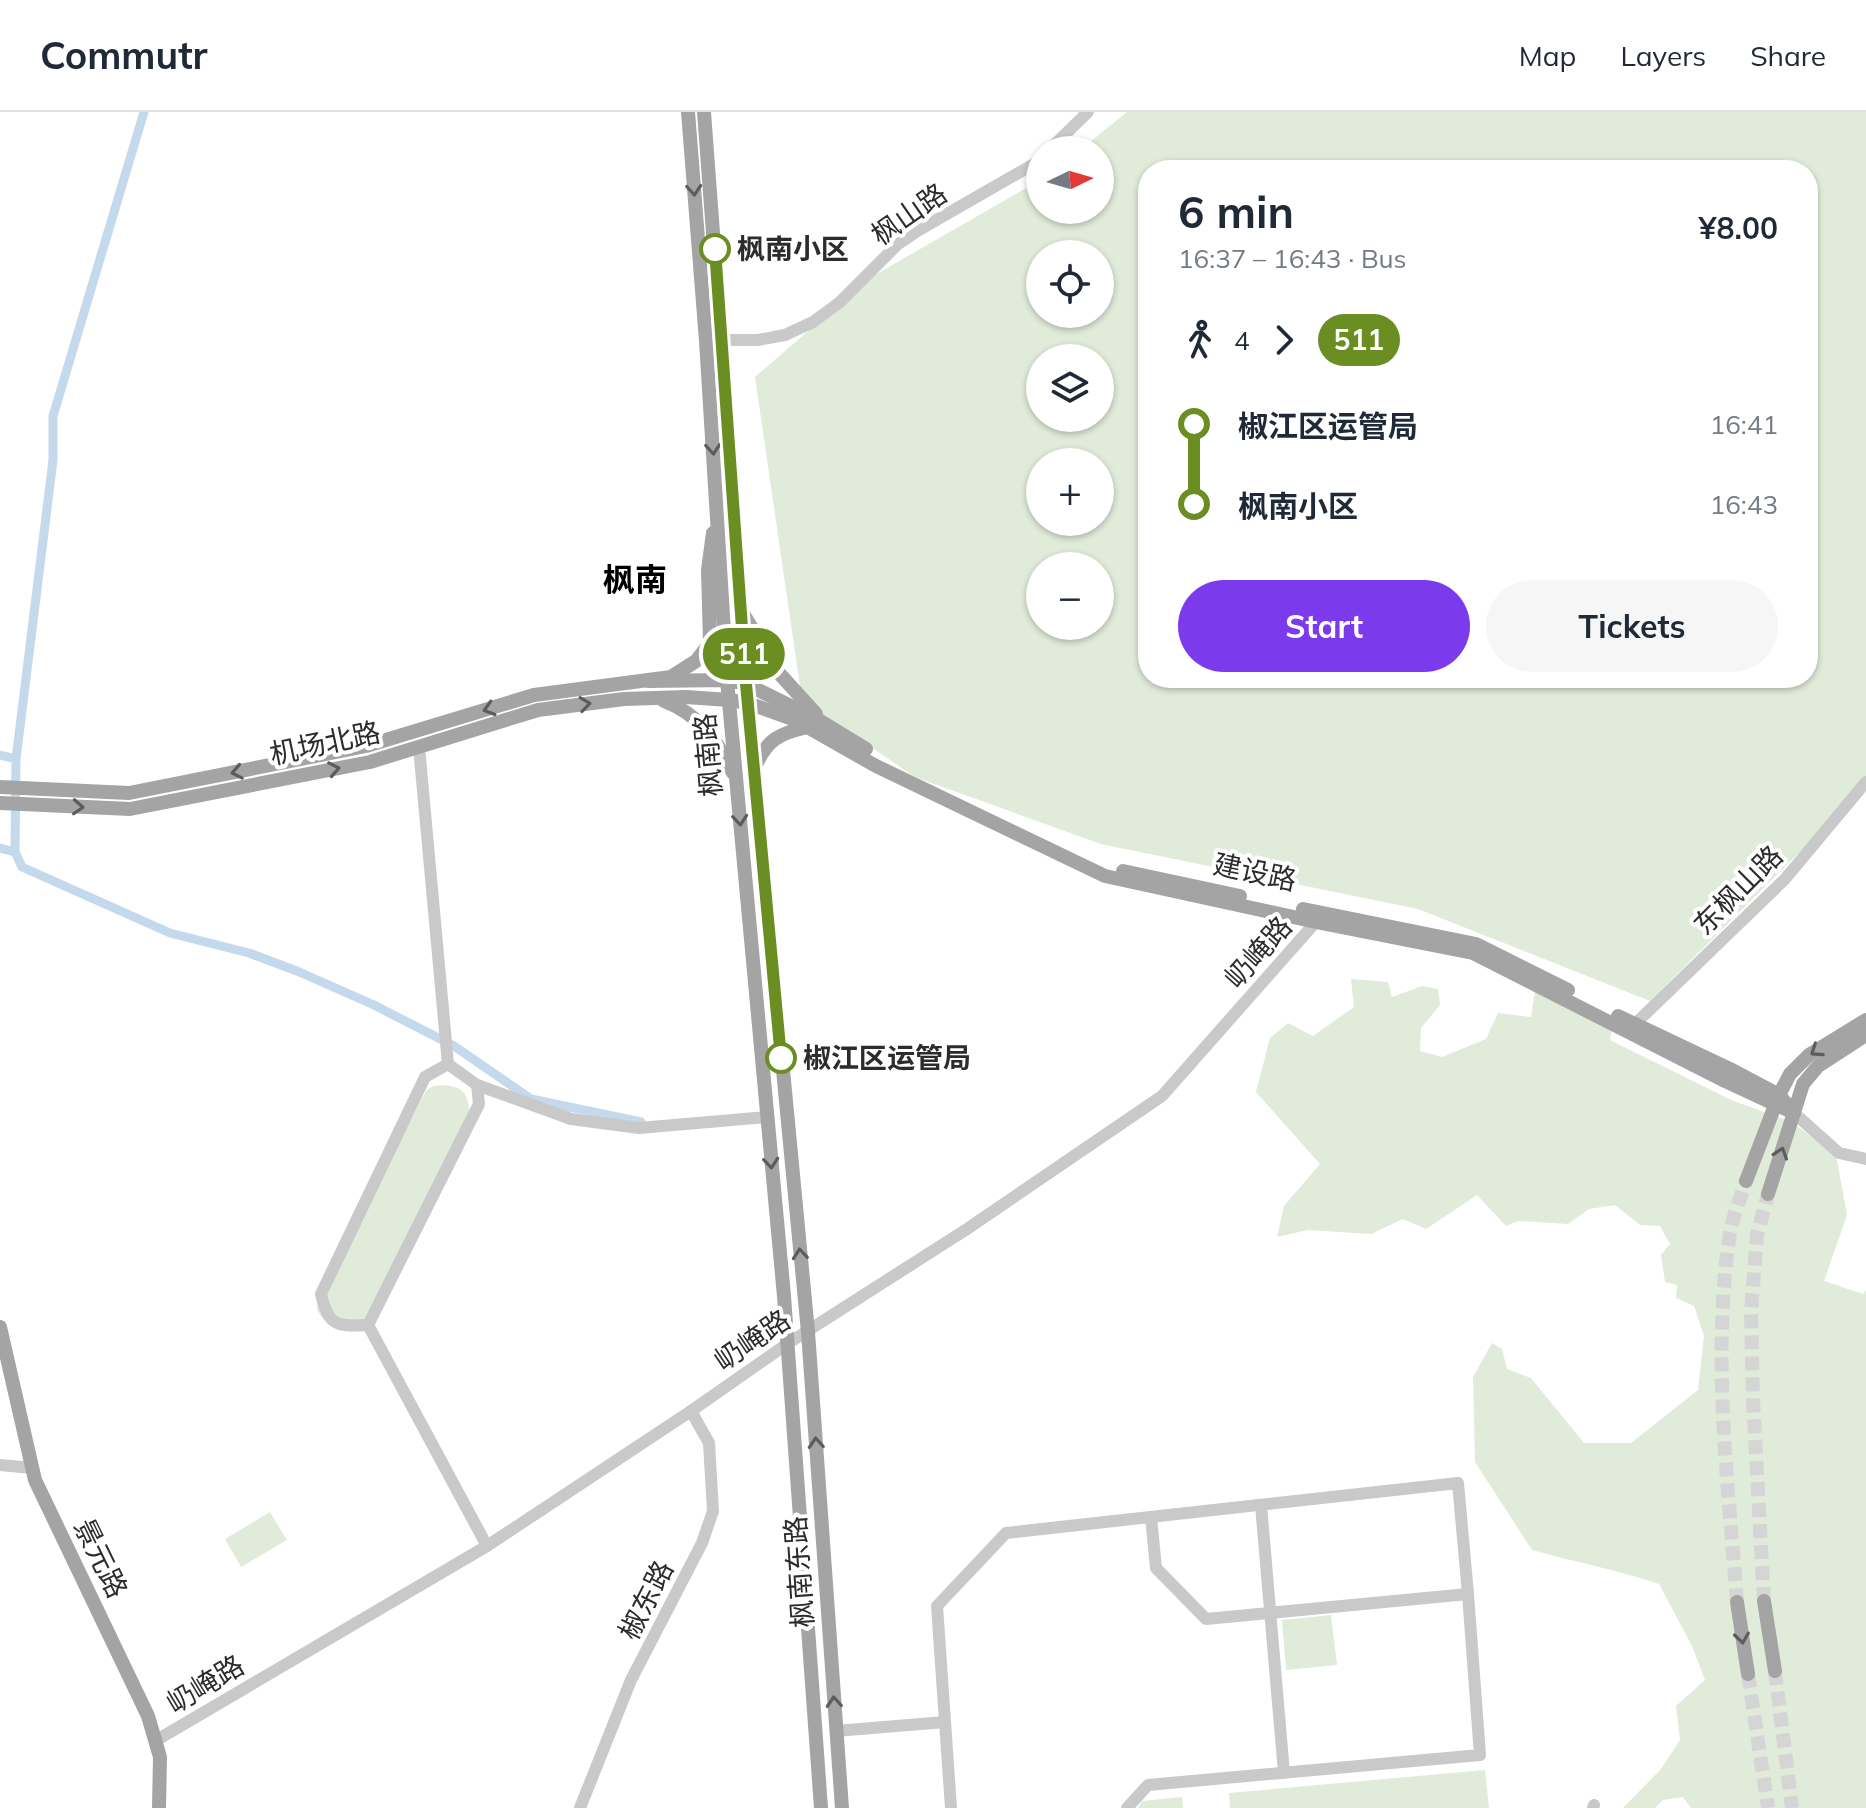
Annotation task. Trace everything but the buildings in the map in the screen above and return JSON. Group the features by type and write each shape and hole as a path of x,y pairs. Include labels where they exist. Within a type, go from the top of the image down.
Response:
{"main road":[{"name":"枫南路","path":"688,112 727,680 787,1344 821,1808"},
{"name":"枫南路","path":"704,112 746,684 808,1332"},
{"path":"648,681 680,672 696,661 710,643 708,570 710,544 717,518"},
{"path":"741,609 778,672 825,723"},
{"name":"建设路","path":"648,681 727,680 746,684 825,723 883,759 1108,868 1473,953 1777,1100"},
{"name":"机场北路","path":"0,787 129,793 366,746 534,695 648,681"},
{"name":"机场北路","path":"0,803 130,809 370,762 538,710 624,699 686,697 729,700"},
{"path":"656,698 686,712 707,729 737,782"},
{"name":"建设路","path":"729,700 748,703 795,720 876,766 1105,876 1320,918 1476,944 1730,1069 1794,1113"},
{"path":"754,771 765,747 772,740 808,727"},
{"path":"1746,1181 1790,1074 1809,1055 1866,1020"},
{"path":"1768,1194 1803,1084 1818,1066 1866,1035"},
{"name":"景元路","path":"0,1327 35,1480 148,1716 160,1757 159,1808"},
{"name":"枫南东路","path":"808,1332 842,1808"},
{"path":"1764,1601 1775,1671"},
{"path":"1737,1602 1748,1674"}],"street":[{"path":"1063,136 1088,112"},
{"name":"枫山路","path":"722,340 758,340 785,335 813,322 840,302 898,244 1026,169"},
{"path":"419,747 448,1064 477,1085 571,1119 639,1128 767,1117"},
{"name":"东枫山路","path":"1635,1024 1785,879 1866,782"},
{"name":"屷崦路","path":"155,1741 487,1546 787,1344 967,1229 1162,1096 1320,918"},
{"path":"368,1325 347,1326 333,1321 325,1312 321,1294 425,1077 448,1064"},
{"path":"368,1325 479,1104 477,1085"},
{"path":"1794,1113 1839,1153 1866,1159"},
{"path":"368,1325 487,1546"},
{"name":"椒东路","path":"580,1808 631,1680 702,1543 713,1511 709,1443 691,1411"},
{"path":"0,1465 32,1468"},
{"path":"951,1808 937,1606 1006,1533 1458,1483 1480,1755 1148,1785 1127,1808"},
{"path":"1261,1505 1284,1773"},
{"path":"1151,1517 1156,1568 1206,1619 1468,1594"},
{"path":"836,1731 945,1722"}],"green space":[{"path":"1127,112 1866,112 1866,786 1650,1001 1418,909 1101,844 915,777 802,700 755,377 868,279 1026,188 1026,224 1114,224 1114,136 1097,136"},
{"path":"1351,979 1388,982 1392,997 1422,986 1438,989 1440,1005 1421,1028 1420,1051 1442,1057 1486,1039 1498,1013 1531,1017 1535,991 1612,1029 1610,1040 1731,1100 1792,1122 1836,1155 1847,1215 1824,1281 1863,1294 1866,1290 1866,1808 1691,1808 1683,1797 1663,1800 1655,1808 1623,1808 1661,1769 1680,1740 1676,1706 1705,1680 1692,1646 1659,1584 1532,1550 1475,1462 1473,1377 1492,1343 1502,1349 1507,1369 1531,1378 1584,1443 1631,1443 1698,1390 1704,1336 1694,1306 1676,1298 1677,1285 1665,1282 1661,1255 1670,1244 1660,1226 1640,1225 1615,1205 1589,1209 1568,1224 1518,1221 1506,1226 1477,1195 1426,1229 1403,1219 1371,1234 1308,1230 1277,1237 1284,1206 1320,1164 1256,1092 1270,1038 1288,1023 1313,1036 1354,1007"},
{"path":"444,1085 463,1093 470,1113 363,1321 350,1330 338,1330 327,1323 317,1310 319,1299 426,1091 433,1086"},
{"path":"270,1512 287,1540 241,1567 225,1539"},
{"path":"1331,1615 1337,1665 1286,1670 1282,1620"},
{"path":"1485,1770 1489,1808 1230,1808 1229,1793"},
{"path":"1182,1797 1183,1808 1138,1808 1142,1801"}],"waterway":[{"path":"16,759 53,460 53,416 144,112"},
{"path":"0,755 16,759 15,852 22,867 170,933 249,953 374,1005 454,1046 531,1099 641,1122"},
{"path":"0,848 15,852"}],"tunnel":[{"path":"1737,1602 1723,1421 1722,1330 1730,1233 1746,1181"},
{"path":"1764,1601 1751,1313 1757,1235 1768,1194"},
{"path":"1775,1671 1792,1808"},
{"path":"1748,1674 1768,1808"}],"bus line":[{"name":"511","path":"715,249 746,684 781,1058"}],"place":[{"name":"枫南小区","path":"715,249"},
{"name":"椒江区运管局","path":"781,1058"}],"district":[{"name":"枫南","path":"635,580"}]}
